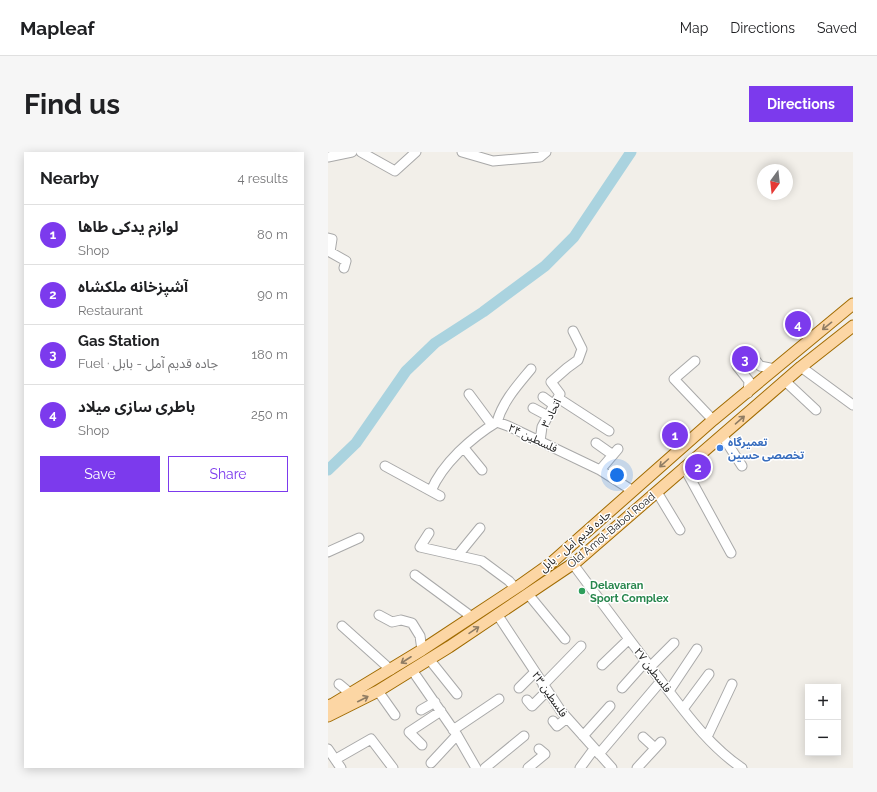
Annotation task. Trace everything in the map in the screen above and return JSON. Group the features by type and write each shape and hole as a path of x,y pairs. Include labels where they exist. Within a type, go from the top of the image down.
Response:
{"main road":[{"name":"جاده قدیم آمل - بابل","path":"328,706 391,670 550,564 713,420 748,393 851,307"},
{"name":"Old Amol-Babol Road","path":"328,716 378,691 412,670 573,564 801,367 852,328"}],"street":[{"path":"328,156 352,152"},
{"path":"361,152 395,172 416,152"},
{"path":"462,152 493,161 540,156 546,152"},
{"path":"328,238 332,240 330,252 346,261 344,268"},
{"name":"اتحاد ۳","path":"540,441 542,427 560,394 551,382 578,360 582,349 573,331"},
{"path":"748,393 749,381 737,366 751,354 760,366 775,369"},
{"path":"695,362 674,379 713,420"},
{"path":"801,367 851,403"},
{"path":"469,394 494,423 511,393 531,369"},
{"path":"785,381 816,410"},
{"path":"543,397 556,402 609,431"},
{"path":"533,408 548,416"},
{"name":"فلسطین ۲۴","path":"431,491 436,479 449,462 494,423 540,441 600,470 633,491"},
{"path":"722,435 742,466"},
{"path":"596,443 616,452 600,470"},
{"path":"464,448 482,470"},
{"path":"385,466 440,496"},
{"path":"684,467 731,553"},
{"path":"656,492 680,530"},
{"path":"458,555 480,528"},
{"path":"429,533 420,547 482,561 516,588"},
{"path":"328,552 359,538"},
{"name":"فلسطین ۲۷","path":"573,564 683,709 737,767"},
{"path":"415,575 472,617"},
{"path":"528,594 565,639"},
{"name":"فلسطین ۲۳","path":"497,614 545,688 567,718 612,768"},
{"path":"379,615 392,622 401,620 412,623 420,636 422,650"},
{"path":"342,626 391,670"},
{"path":"602,665 629,639"},
{"path":"622,688 674,643"},
{"path":"527,700 532,706 545,688 581,646"},
{"path":"669,691 697,650"},
{"path":"429,659 457,694"},
{"path":"412,670 455,732 476,768"},
{"path":"519,688 535,672"},
{"path":"683,709 709,674"},
{"path":"580,768 597,752 661,681"},
{"path":"340,684 351,694"},
{"path":"707,736 732,684"},
{"path":"378,691 395,715"},
{"path":"431,762 455,732 499,699"},
{"path":"421,710 435,702"},
{"path":"583,736 610,706"},
{"path":"422,745 409,732 441,711"},
{"path":"553,721 557,726 567,718"},
{"path":"484,768 524,736"},
{"path":"637,768 658,745 643,737"},
{"path":"341,768 331,754 371,739 393,768"},
{"path":"528,768 545,754 539,749"}],"waterway":[{"path":"328,470 356,443 406,371 435,343 483,312 545,266 574,237 631,152"}],"place":[{"name":"باطری سازی میلاد","path":"798,324"},
{"name":"Gas Station","path":"745,359"},
{"name":"لوازم یدکی طاها","path":"675,435"},
{"name":"تعمیرگاه تخصصی حسین","path":"720,448"},
{"name":"آشپزخانه ملکشاه","path":"698,467"},
{"name":"Delavaran Sport Complex","path":"582,591"}]}
